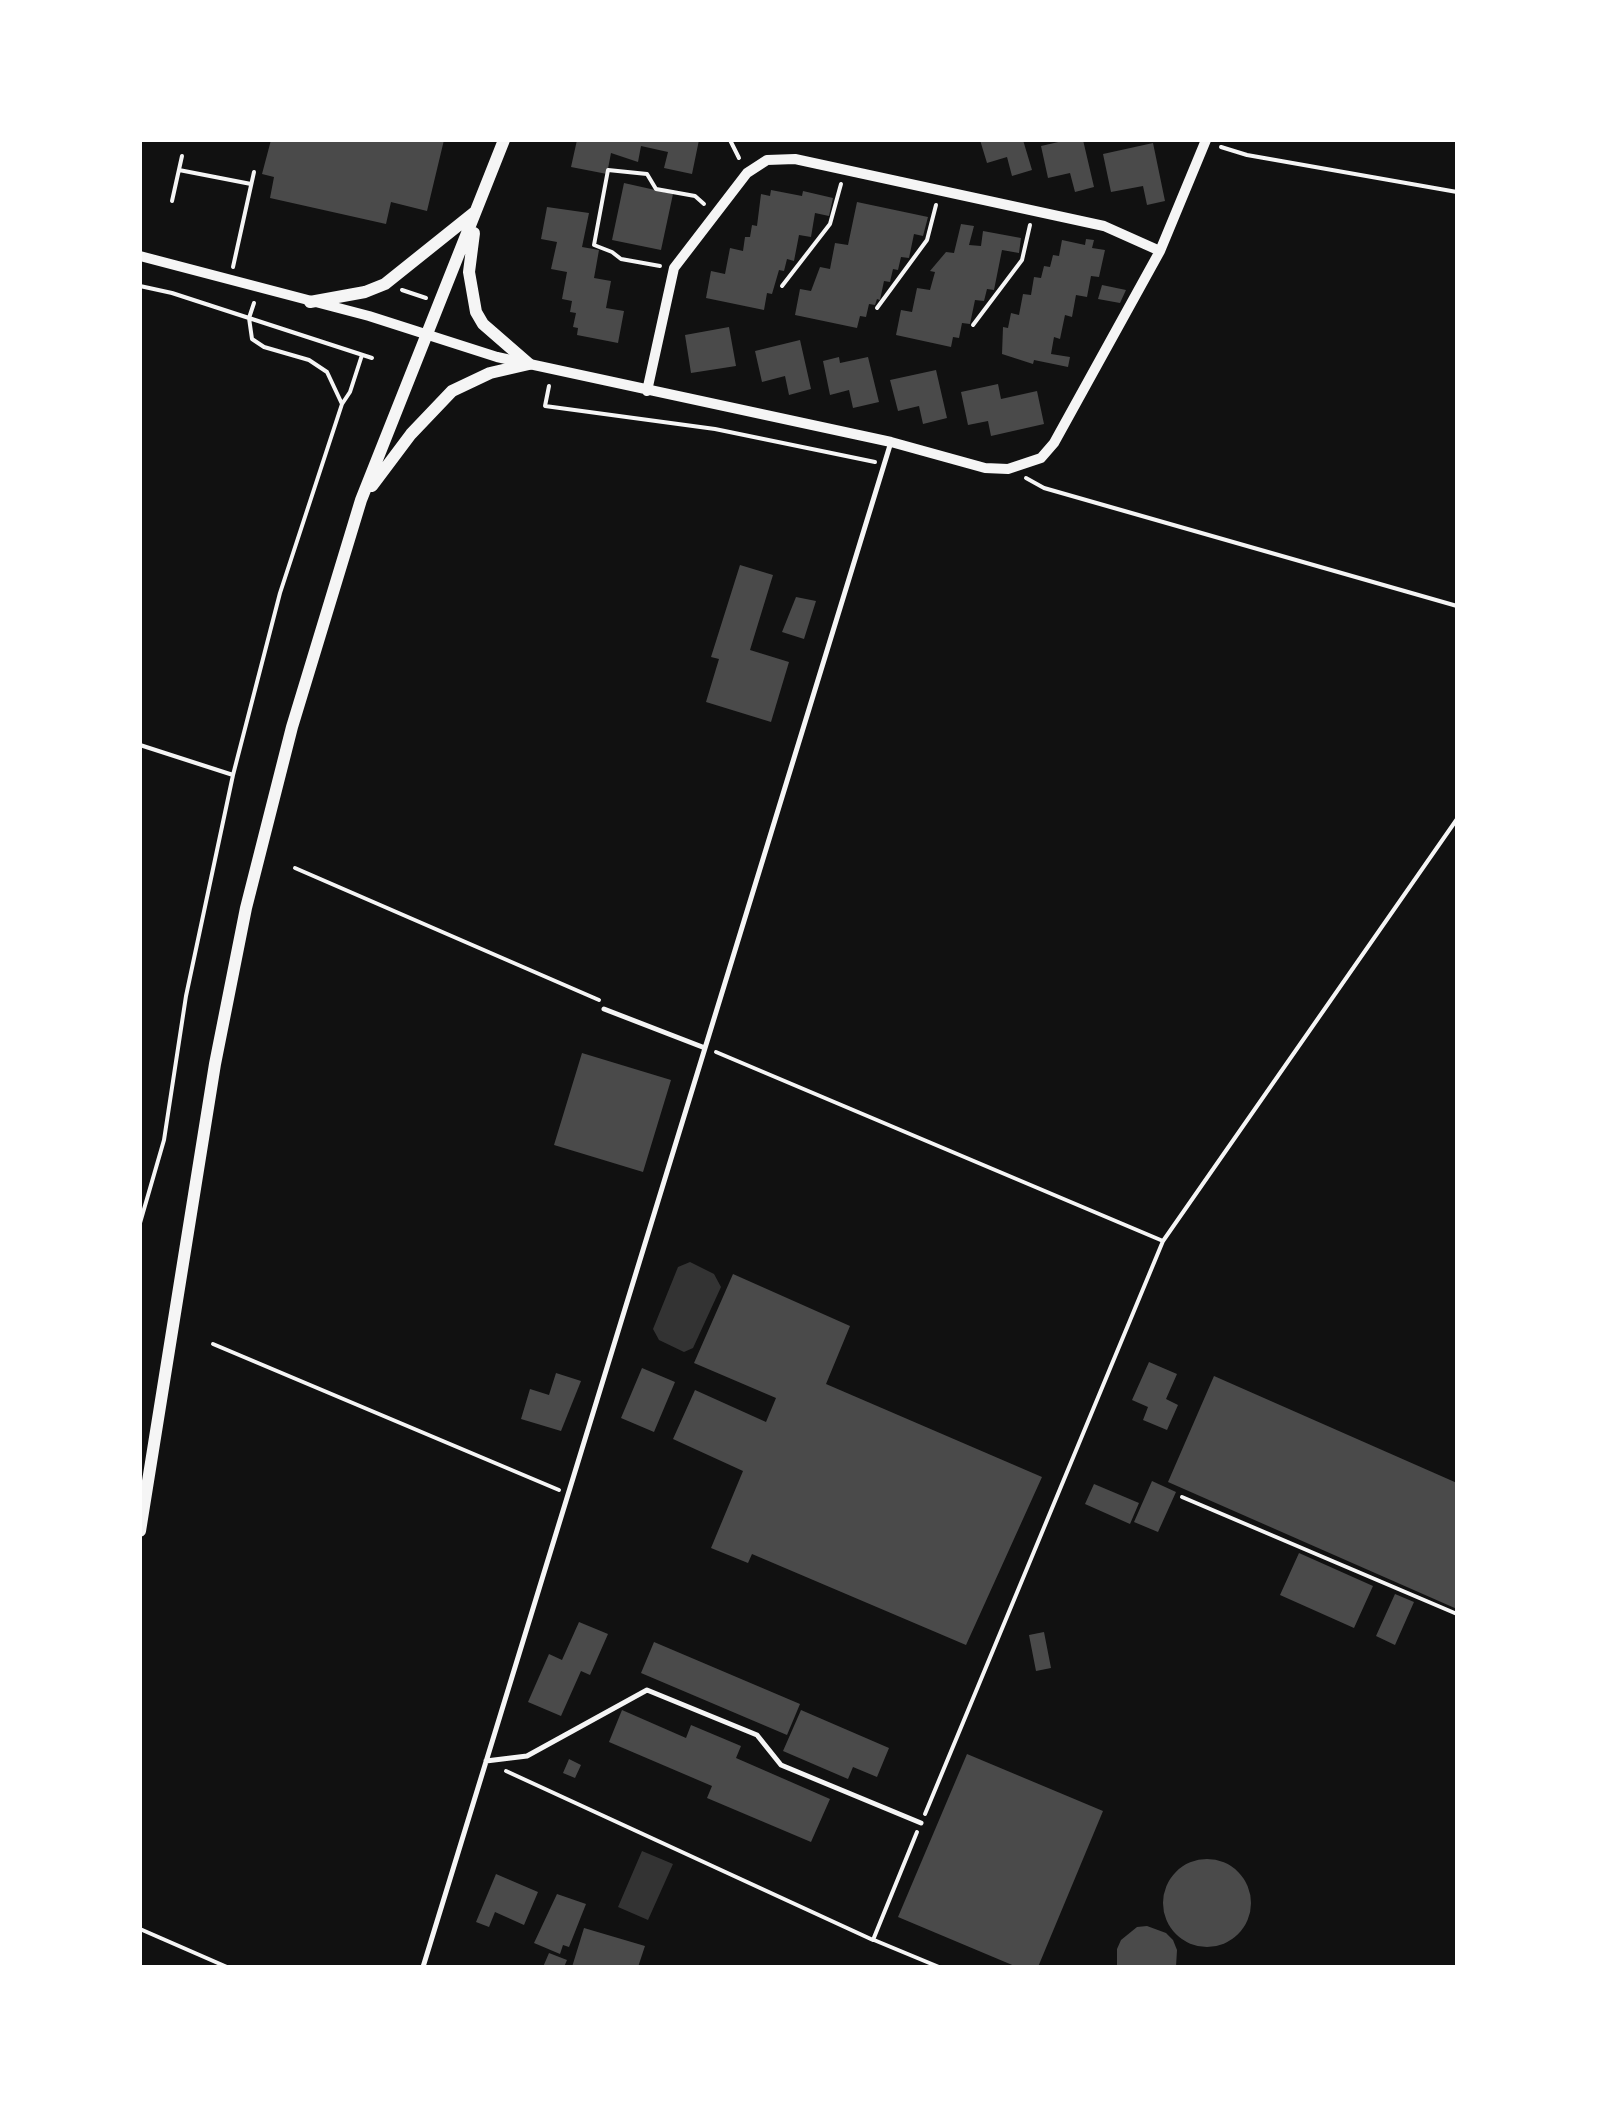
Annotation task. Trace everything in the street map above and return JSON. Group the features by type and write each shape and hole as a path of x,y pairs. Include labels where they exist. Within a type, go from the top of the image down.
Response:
{"street":[{"path":"140,1531 215,1064 246,908 292,727 361,500 504,140"},
{"path":"140,256 497,357 891,442 985,468 1008,469 1041,458 1054,444 1160,251 1206,141"},
{"path":"647,391 674,268 747,173 767,160 795,159 1104,226 1160,251"},
{"path":"310,302 365,292 385,284 477,210"},
{"path":"477,210 469,272 476,312 483,324 530,364"},
{"path":"361,500 411,434 452,391 490,372 530,364"}],"lane":[{"path":"423,1967 891,442"},
{"path":"604,1009 705,1048"},
{"path":"486,1761 526,1756 647,1690 757,1735 781,1765 921,1823"}],"path":[{"path":"730,140 747,173"},
{"path":"1206,141 1247,155 1457,192"},
{"path":"172,202 182,156"},
{"path":"782,286 830,224 844,169"},
{"path":"179,170 252,184"},
{"path":"674,268 621,259 594,245 608,170 647,174 656,190 694,196 716,214"},
{"path":"236,254 254,172"},
{"path":"877,308 928,240 939,190"},
{"path":"973,325 1022,260 1033,210"},
{"path":"140,286 372,358"},
{"path":"257,289 249,318 252,339 264,347 309,360 327,372 342,404"},
{"path":"140,1223 164,1140 186,996 233,775 280,593 362,355"},
{"path":"553,370 545,406 715,428 884,464"},
{"path":"1008,469 1044,488 1457,606"},
{"path":"140,745 233,775"},
{"path":"874,1940 1163,1241 1457,819"},
{"path":"295,868 598,998 604,1009"},
{"path":"705,1048 1163,1241"},
{"path":"213,1344 568,1494"},
{"path":"1182,1497 1457,1614"},
{"path":"486,1761 938,1967"},
{"path":"140,1929 226,1967"}],"shaded area":[{"path":"690,1262 714,1274 721,1287 693,1348 684,1352 659,1340 653,1329 678,1267"},
{"path":"642,1851 673,1864 648,1920 618,1907"}],"building":[{"path":"271,140 444,140 427,211 391,202 386,224 270,198 274,177 262,174"},
{"path":"577,140 699,140 692,174 664,168 668,152 641,146 638,162 611,153 607,174 571,167"},
{"path":"980,140 1023,140 1032,170 1012,176 1007,157 987,163"},
{"path":"1083,140 1094,187 1075,192 1070,173 1048,178 1041,146"},
{"path":"1153,143 1165,201 1147,205 1143,186 1111,192 1103,154"},
{"path":"624,183 673,194 661,250 612,240"},
{"path":"771,190 802,196 803,191 833,198 829,216 815,213 811,237 799,235 794,261 787,259 784,271 779,270 772,294 767,293 764,310 706,298 711,271 725,274 730,248 743,251 745,237 750,237 752,225 757,226 761,194 770,196"},
{"path":"857,202 928,217 923,236 914,234 909,258 901,257 890,282 884,281 880,300 869,304 866,317 860,316 857,328 795,315 800,289 811,291 820,267 830,269 835,243 848,245"},
{"path":"547,207 589,213 582,247 599,250 594,278 611,281 606,308 624,311 618,343 577,335 578,328 573,327 576,313 570,312 572,301 562,299 567,272 551,269 557,242 541,239"},
{"path":"961,224 974,226 969,245 981,246 983,231 1021,238 1019,253 1002,250 994,290 987,289 984,301 975,300 970,324 962,323 959,338 953,337 951,347 896,335 901,310 912,312 917,288 930,290 935,272 930,271 946,252 954,253"},
{"path":"1086,239 1094,240 1092,248 1105,250 1099,277 1091,276 1087,297 1076,295 1072,317 1065,315 1060,339 1054,337 1051,354 1070,357 1068,367 1034,360 1033,364 1002,354 1003,327 1008,328 1011,313 1019,315 1023,294 1031,295 1034,277 1041,278 1053,255 1059,256 1062,240 1085,245"},
{"path":"1102,285 1126,290 1120,303 1098,299"},
{"path":"729,327 736,366 691,373 685,335"},
{"path":"800,340 811,389 789,395 785,376 762,382 755,351"},
{"path":"839,357 840,363 868,357 879,402 853,408 849,390 830,395 823,361"},
{"path":"936,370 947,418 923,424 919,406 898,411 890,380"},
{"path":"998,384 1001,399 1037,391 1044,424 991,436 988,421 968,425 961,392"},
{"path":"740,565 773,575 750,650 789,662 771,722 706,702 719,659 711,657"},
{"path":"796,597 816,601 804,639 782,632"},
{"path":"582,1053 671,1080 643,1172 554,1145"},
{"path":"733,1274 850,1326 826,1384 1042,1477 966,1645 752,1554 748,1563 711,1548 743,1471 673,1439 695,1390 766,1422 776,1398 694,1363"},
{"path":"1149,1362 1177,1374 1166,1399 1178,1405 1167,1430 1143,1420 1148,1407 1132,1400"},
{"path":"642,1368 675,1382 654,1432 621,1418"},
{"path":"556,1373 581,1381 561,1431 521,1419 530,1389 549,1395"},
{"path":"1214,1376 1457,1483 1457,1609 1168,1482"},
{"path":"1152,1481 1176,1492 1158,1532 1134,1522"},
{"path":"1094,1484 1139,1503 1130,1524 1085,1504"},
{"path":"1299,1553 1373,1586 1354,1628 1280,1595"},
{"path":"1395,1594 1414,1602 1395,1645 1376,1636"},
{"path":"579,1622 608,1634 590,1675 581,1671 561,1716 528,1702 549,1654 562,1660"},
{"path":"1044,1632 1051,1668 1036,1671 1029,1635"},
{"path":"654,1642 800,1704 787,1735 641,1673"},
{"path":"622,1710 686,1738 691,1725 741,1746 736,1758 830,1799 811,1842 707,1798 712,1786 609,1742"},
{"path":"801,1710 889,1748 877,1777 853,1767 848,1779 783,1751"},
{"path":"967,1754 1103,1811 1038,1967 1017,1967 898,1917"},
{"path":"569,1759 581,1765 575,1778 563,1773"},
{"path":"1207,1859 1238,1872 1251,1903 1238,1934 1207,1947 1176,1934 1163,1903 1176,1872"},
{"path":"496,1874 538,1892 524,1925 495,1912 489,1927 476,1922"},
{"path":"557,1894 586,1904 569,1947 563,1945 560,1954 534,1943"},
{"path":"1147,1926 1173,1940 1176,1967 1117,1967 1121,1940 1137,1927"},
{"path":"584,1928 645,1946 638,1967 572,1967"},
{"path":"549,1953 567,1960 564,1967 543,1967"}]}
